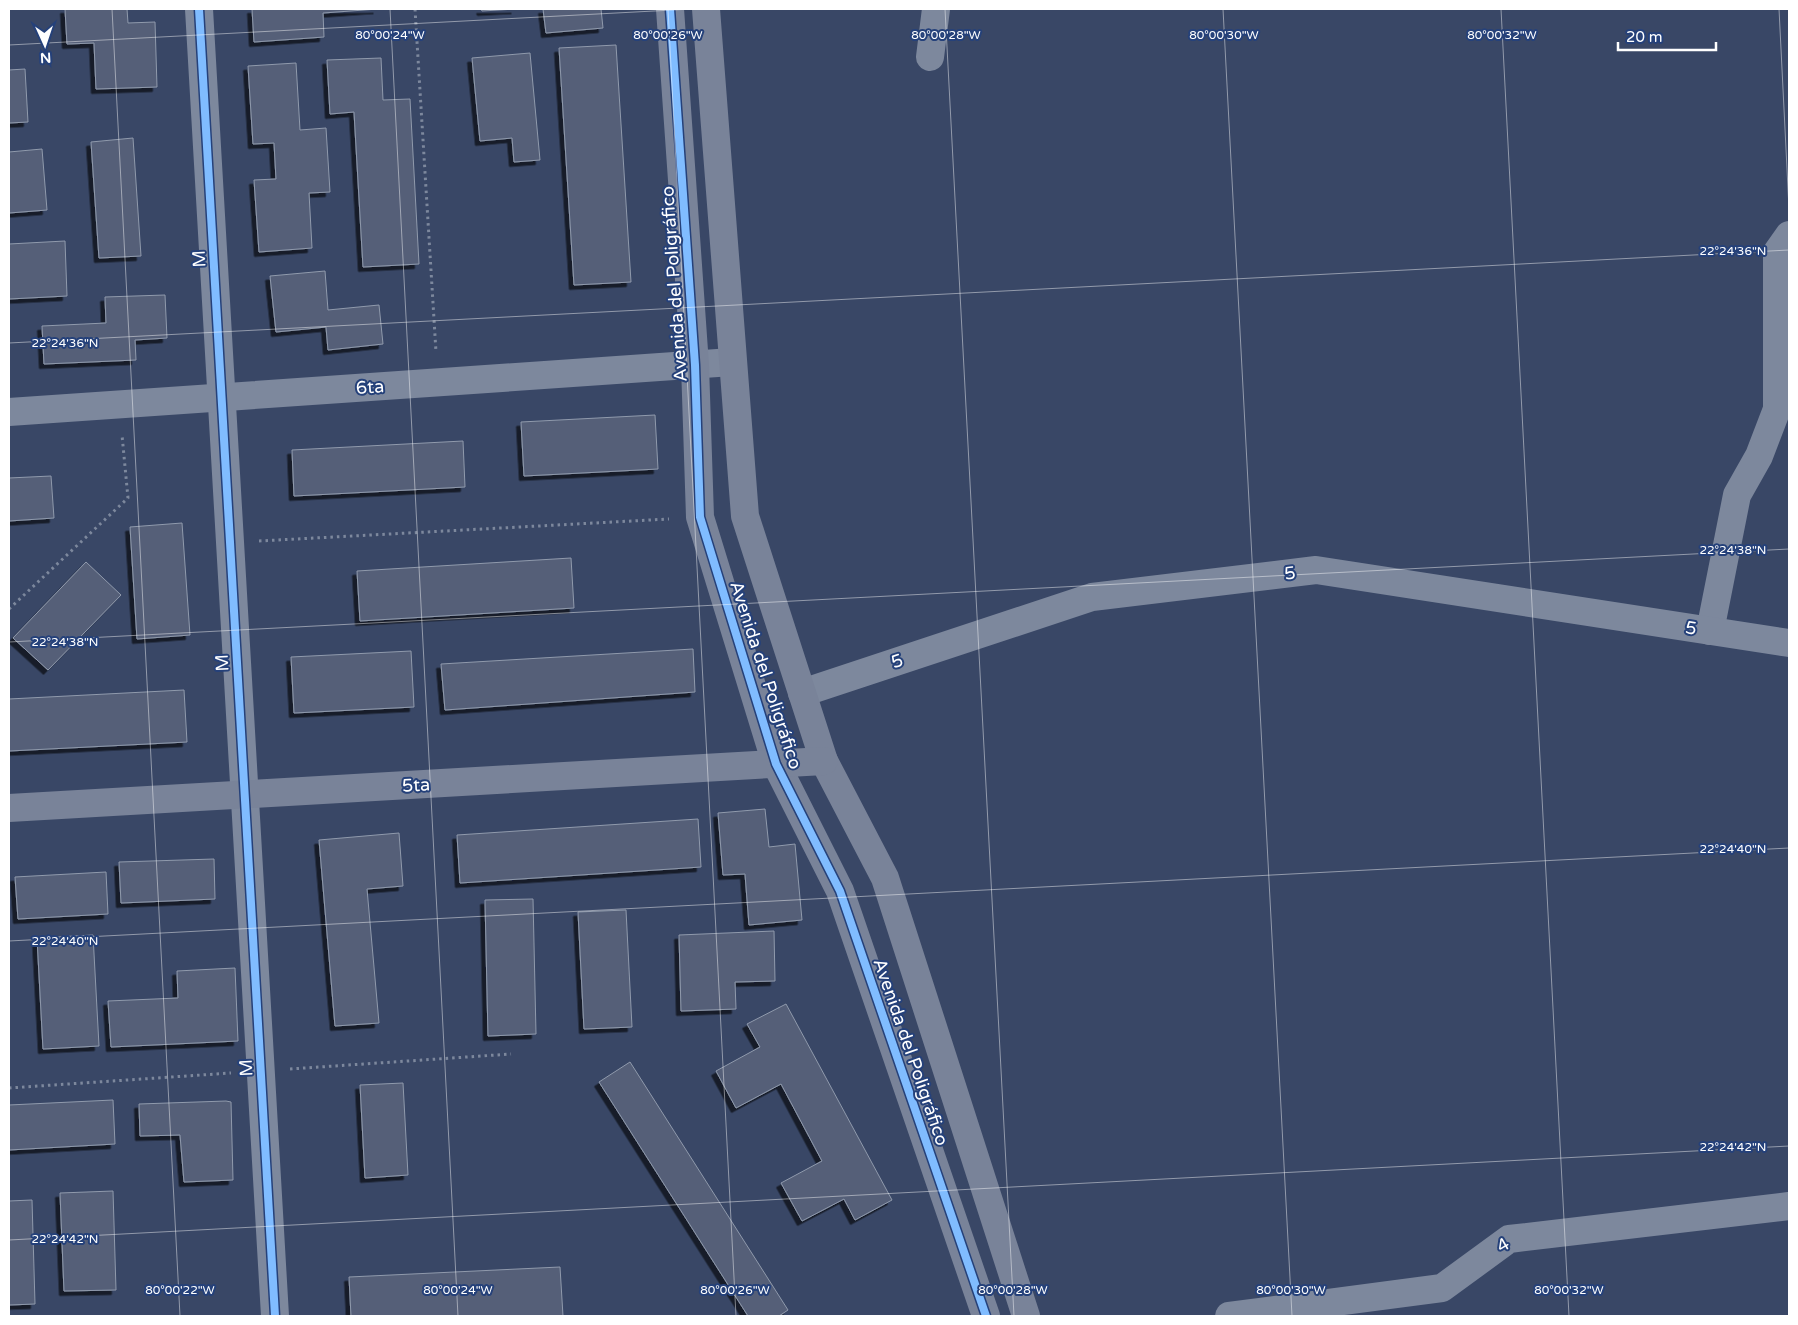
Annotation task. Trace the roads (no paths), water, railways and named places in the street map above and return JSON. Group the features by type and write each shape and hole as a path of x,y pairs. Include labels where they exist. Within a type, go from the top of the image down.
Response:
{"street":[{"name":"M","path":"199,9 275,1316"},
{"name":"Avenida del Poligráfico","path":"670,9 695,365 700,517 776,764 840,891 986,1316"},
{"name":"Avenida del Poligráfico","path":"706,9 744,516 824,761 885,878 1026,1316"},
{"path":"930,57 936,9"},
{"path":"1710,631 1737,495 1759,456 1776,409 1777,252 1789,235"},
{"name":"6ta","path":"9,412 732,362"},
{"name":"5","path":"802,693 1092,597 1316,570 1789,643"},
{"name":"5ta","path":"9,808 824,761"},
{"name":"4","path":"1229,1316 1442,1288 1509,1239 1789,1206"}]}
